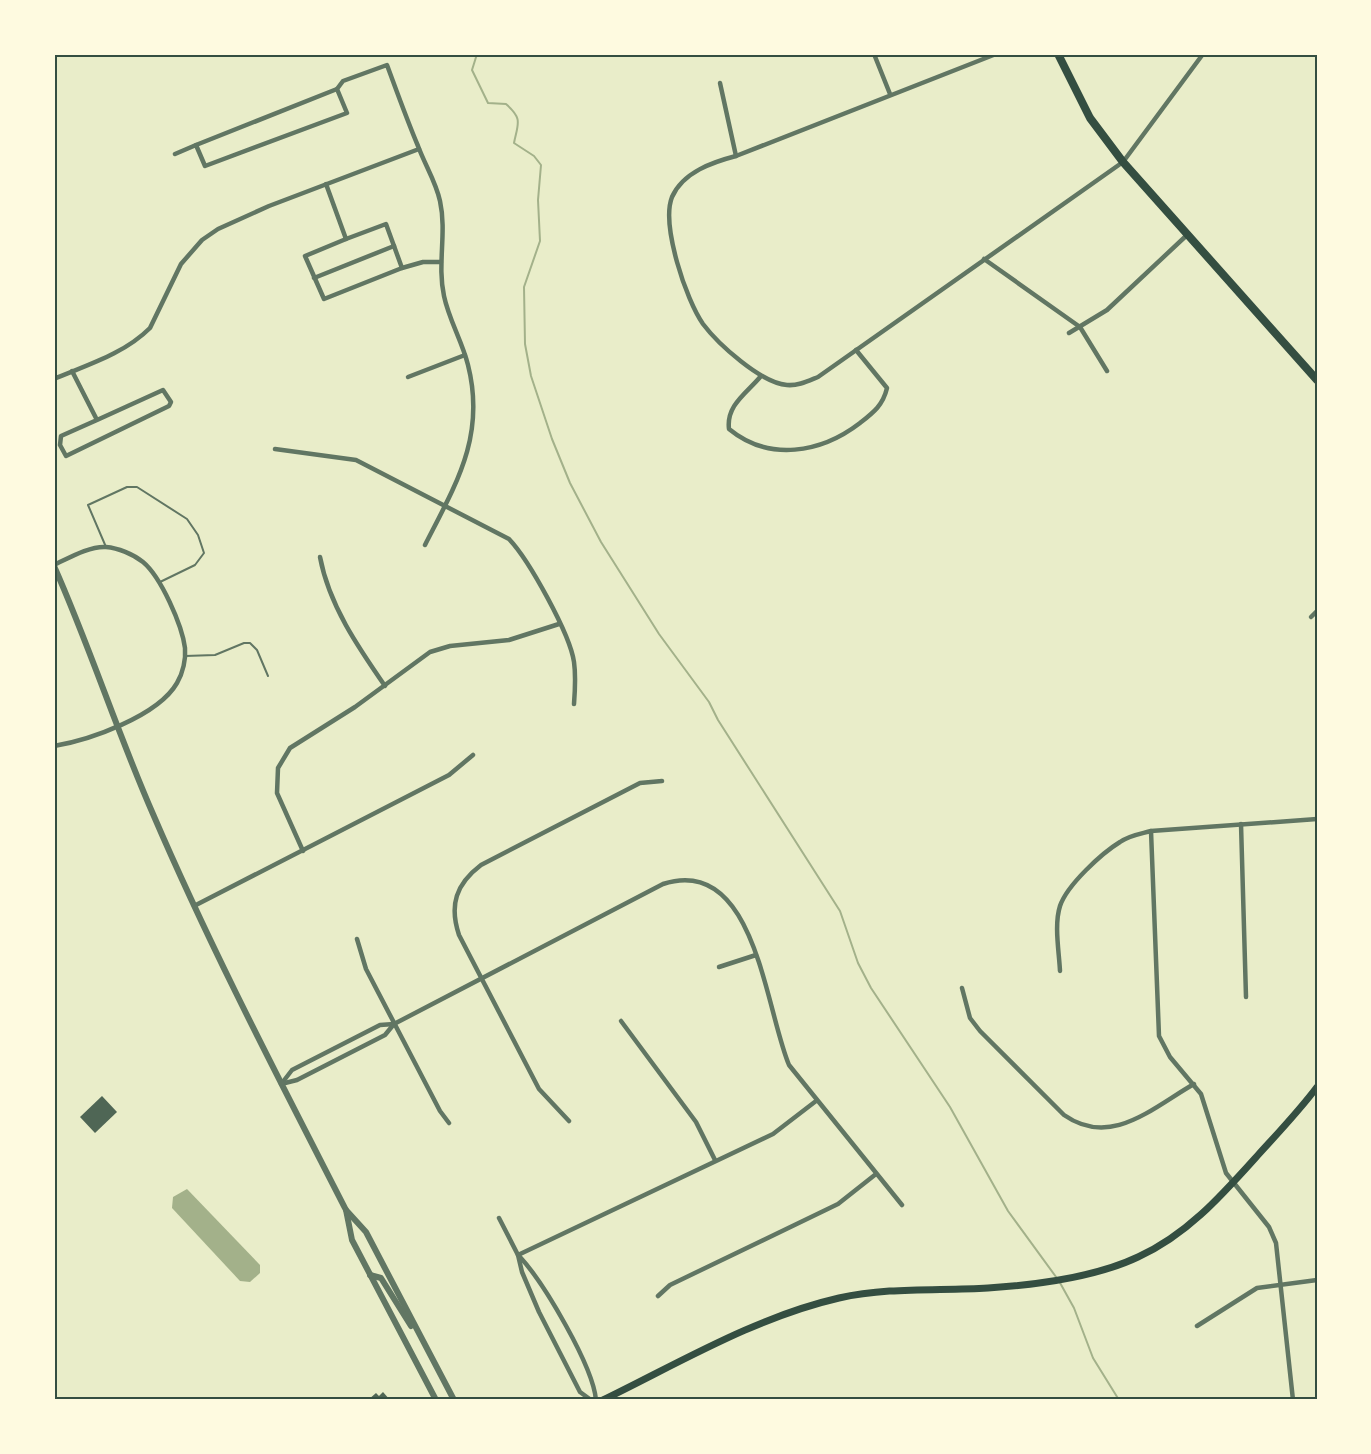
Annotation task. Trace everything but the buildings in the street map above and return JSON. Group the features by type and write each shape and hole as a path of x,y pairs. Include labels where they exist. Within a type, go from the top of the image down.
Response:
{"main road":[{"path":"1058,54 1090,118 1123,162 1317,380"},
{"path":"603,1400 765,1322 815,1304 868,1293 996,1287 1106,1269 1138,1257 1176,1236 1204,1213 1317,1087"}],"street":[{"path":"874,54 890,94"},
{"path":"996,54 736,156 713,162 688,176 672,197 670,219 677,260 702,322 717,340 761,376 788,386 818,377 1123,162 1203,54"},
{"path":"175,154 337,89 343,81 387,65 418,149 440,198 444,224 441,262 444,297 465,356 473,388 475,418 464,467 425,545"},
{"path":"720,83 736,156"},
{"path":"196,145 205,166 346,113 337,89"},
{"path":"54,379 130,346 144,334 150,328 181,264 202,240 218,229 418,149"},
{"path":"326,184 346,239"},
{"path":"402,268 386,224 305,256 324,300 402,268 423,262 441,262"},
{"path":"1069,333 1119,300 1186,235"},
{"path":"314,278 394,246"},
{"path":"984,259 1080,327 1107,371"},
{"path":"761,376 733,404 727,417 729,429 743,441 761,448 784,451 806,449 849,432 884,403 887,388 856,351"},
{"path":"408,377 465,356"},
{"path":"72,371 97,420"},
{"path":"164,390 171,402 169,406 66,456 60,445 61,436 97,420 164,390"},
{"path":"275,448 356,460 495,530 515,546 524,557 559,624 574,661 574,704"},
{"path":"54,746 82,741 116,725 155,706 178,682 185,656 181,631 159,582 143,562 131,554 106,547 85,552 54,565 84,632 116,725 194,906 346,1210 366,1232 454,1400"},
{"path":"320,557 326,580 345,623 385,686"},
{"path":"1311,617 1317,612"},
{"path":"303,850 277,793 276,777 282,760 290,748 302,738 355,707 421,658 441,648 509,640 559,624"},
{"path":"194,906 449,775 473,755"},
{"path":"569,1120 539,1089 454,920 454,903 459,888 468,875 481,865 640,783 662,781"},
{"path":"1060,971 1058,922 1065,894 1119,842 1133,835 1151,831 1317,819"},
{"path":"1241,824 1246,997"},
{"path":"1151,831 1159,1036 1170,1057 1194,1084 1208,1110 1215,1145 1232,1183 1269,1227 1276,1243 1293,1400"},
{"path":"281,1084 292,1070 380,1025 394,1024 653,890 679,879 695,879 711,884 724,894 733,907 756,955 785,1056 798,1079 902,1205"},
{"path":"357,939 366,969 440,1112 449,1123"},
{"path":"719,967 756,955"},
{"path":"962,988 970,1018 980,1030 1064,1114 1077,1124 1094,1129 1110,1129 1126,1123 1194,1084"},
{"path":"621,1021 696,1122 715,1160"},
{"path":"281,1084 297,1080 385,1035 394,1024"},
{"path":"518,1255 779,1130 816,1101"},
{"path":"658,1296 670,1285 838,1204 876,1174"},
{"path":"346,1210 352,1240 436,1400"},
{"path":"499,1218 518,1255 530,1269 559,1315 594,1384 593,1400 580,1392 539,1312 522,1272 518,1255"},
{"path":"370,1275 381,1278 425,1346"},
{"path":"1197,1326 1249,1292 1317,1280"}],"lane":[{"path":"106,547 88,505 132,486 142,489 179,513 198,535 204,553 195,565 159,582"},
{"path":"185,656 207,656 244,643 250,644 257,650 268,676"}],"shaded area":[{"path":"187,1189 260,1265 260,1273 250,1282 240,1281 172,1208 173,1197"}],"waterway":[{"path":"477,54 472,70 488,103 506,104 511,109 518,122 514,143 534,156 541,165 538,200 540,241 524,287 525,344 531,376 552,439 570,483 601,542 659,634 709,702 718,720 840,911 858,963 871,988 950,1107 1008,1211 1059,1281 1074,1308 1093,1358 1119,1400"}]}
